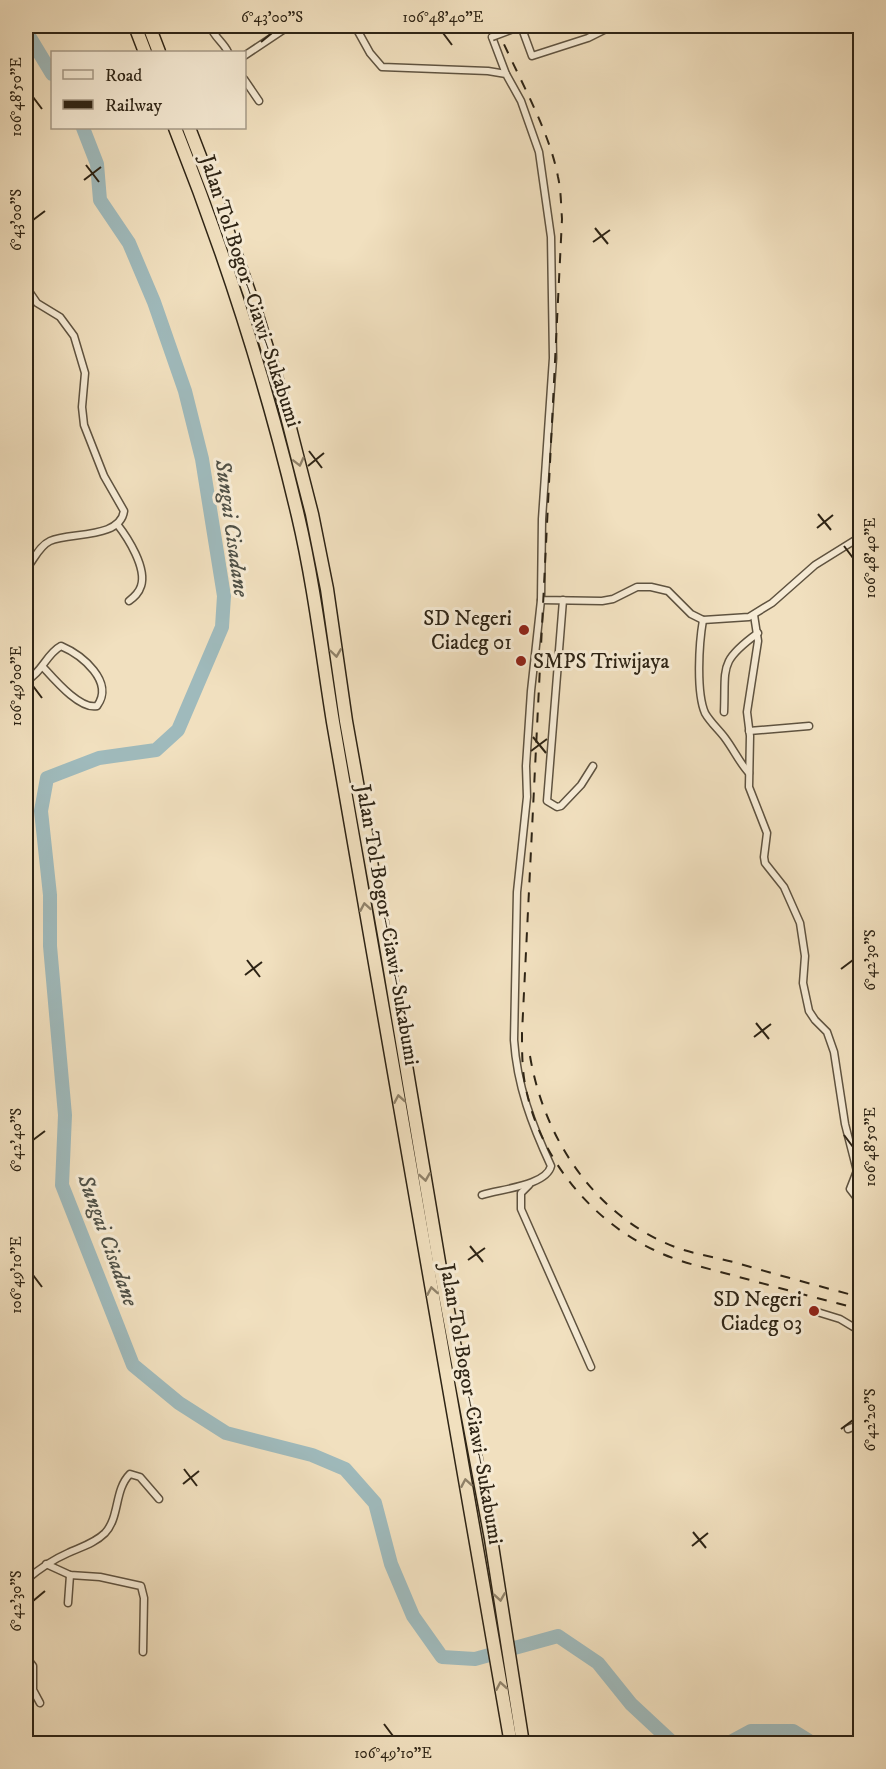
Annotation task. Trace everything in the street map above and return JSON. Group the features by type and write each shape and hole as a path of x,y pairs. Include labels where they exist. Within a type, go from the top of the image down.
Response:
{"highway":[{"path":"135,26 146,51"},
{"path":"148,26 159,51"},
{"name":"Jalan Tol Bogor–Ciawi–Sukabumi","path":"175,129 205,204 269,398 299,518 510,1743"},
{"name":"Jalan Tol Bogor–Ciawi–Sukabumi","path":"189,129 255,309 281,393 312,514 327,589 346,721 440,1268 491,1539 523,1743"}],"street":[{"path":"210,26 216,39 227,51"},
{"path":"246,55 289,26"},
{"path":"355,26 370,54 382,67 494,71 506,74"},
{"path":"591,1367 520,1209 521,1193 530,1184 544,1176 551,1166 525,1104 518,1074 514,1040 517,892 527,797 526,766 531,691 542,600 543,519 552,358 552,245 539,152 521,100 506,74 492,37 521,26 532,56 588,38 612,26"},
{"path":"246,82 259,101"},
{"path":"26,287 37,303 60,317 68,326 76,342 85,373 82,407 84,426 104,476 122,507 123,517 117,524 103,531 49,542 26,569"},
{"path":"117,524 129,539 142,575 139,591 129,601"},
{"path":"542,600 585,602 608,600 637,587 651,586 668,591 691,614 703,620 741,618 754,615 772,603 805,572 861,537"},
{"path":"563,600 547,801 557,807 561,806 581,785 593,766"},
{"path":"754,615 758,633 757,657 748,705 750,792 767,832 765,863 784,887 800,923 805,962 803,983 809,1011 827,1032 834,1052 844,1124 856,1168 850,1189 861,1202"},
{"path":"703,620 700,645 700,683 703,706 708,717 726,738 736,757 749,773"},
{"path":"724,712 727,661 758,633"},
{"path":"26,681 43,667 56,649 61,646 86,662 98,676 103,691 102,700 97,706 91,707 80,702 43,667"},
{"path":"749,731 809,726"},
{"path":"482,1195 530,1184"},
{"path":"814,1311 840,1319 861,1331"},
{"path":"848,1429 861,1424"},
{"path":"26,1580 46,1564 94,1541 107,1531 122,1483 130,1474 140,1477 159,1499"},
{"path":"46,1564 70,1575 100,1577 141,1586 144,1598 143,1652"},
{"path":"68,1603 70,1575"},
{"path":"26,1657 33,1665 33,1690 40,1702"}],"waterway":[{"name":"Sungai Cisadane","path":"26,31 51,72"},
{"name":"Sungai Cisadane","path":"83,129 97,164 100,200 129,243 154,302 185,391 202,459 224,596 222,627 178,730 156,750 99,758 47,778 41,811 50,895 50,946 65,1115 62,1185 133,1365 179,1403 226,1433 312,1455 345,1469 375,1503 391,1564 413,1616 442,1657 475,1659 558,1636 598,1663 631,1704 674,1744"},
{"name":"Sungai Cisadane","path":"727,1744 751,1731 793,1731 814,1744"}],"railway":[{"path":"496,26 531,100 554,158 559,182 562,219 522,1033 523,1072 530,1105 540,1132 568,1180 607,1220 630,1237 681,1261 860,1309"},
{"path":"530,1056 547,1116 561,1145 578,1171 598,1195 621,1216 646,1233 675,1247 860,1297"}],"place":[{"name":"SD Negeri Ciadeg 01","path":"524,630"},
{"name":"SMPS Triwijaya","path":"521,661"},
{"name":"SD Negeri Ciadeg 03","path":"814,1311"}]}
